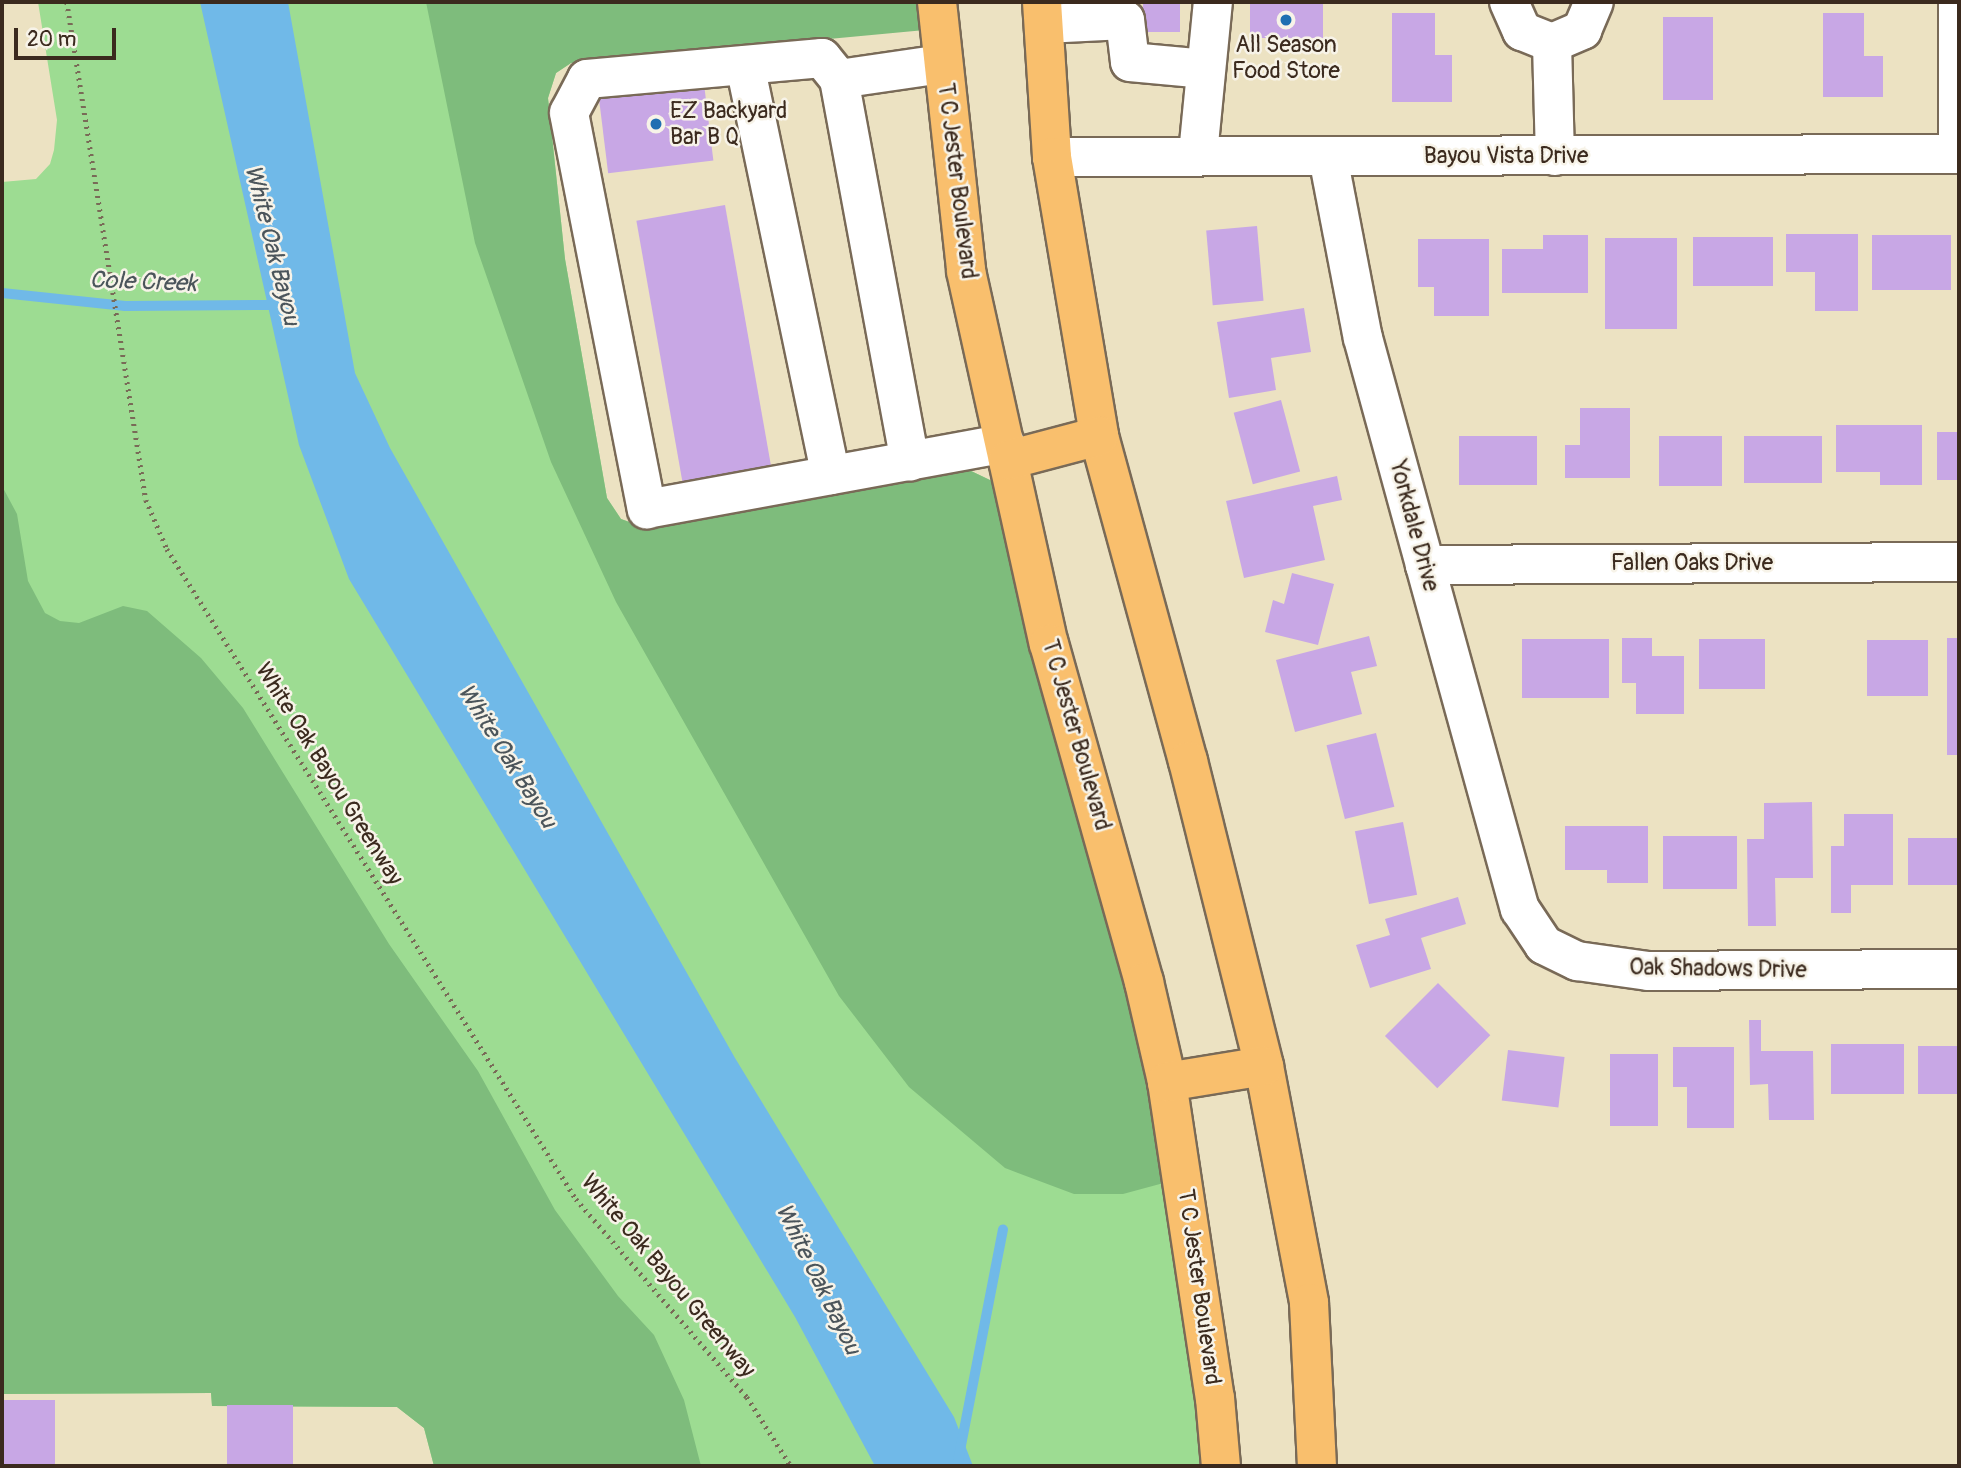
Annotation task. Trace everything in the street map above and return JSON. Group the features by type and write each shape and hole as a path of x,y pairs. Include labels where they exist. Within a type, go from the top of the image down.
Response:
{"main road":[{"name":"T C Jester Boulevard","path":"937,2 966,271 1049,644 1140,969 1167,1082 1215,1398 1221,1466"},
{"path":"1043,13 1052,157 1099,436 1192,774 1264,1066 1309,1303 1317,1466"},
{"path":"1007,452 1099,436"},
{"path":"1167,1082 1264,1066"}],"street":[{"path":"1198,155 1213,2"},
{"path":"1509,2 1522,31 1552,43 1583,30 1594,2"},
{"path":"1958,2 1959,154"},
{"path":"1043,13 1125,11 1129,62 1206,69"},
{"path":"1552,43 1555,156"},
{"path":"910,461 839,79 822,58 587,79 569,113 647,509 910,461 1007,452"},
{"path":"839,79 942,64"},
{"path":"745,65 831,475"},
{"name":"Bayou Vista Drive","path":"1052,157 1959,154"},
{"name":"Yorkdale Drive","path":"1328,157 1363,338 1515,891"},
{"name":"Fallen Oaks Drive","path":"1425,565 1959,562"},
{"name":"Oak Shadows Drive","path":"1515,891 1520,909 1544,946 1577,961 1648,971 1959,970"}],"path":[{"name":"White Oak Bayou Greenway","path":"67,2 146,500 167,549 576,1199 747,1396 791,1466"}],"green space":[{"path":"38,2 922,2 571,63 556,73 548,98 565,259 607,498 621,519 643,527 969,470 992,481 1139,1016 1196,1401 1200,1466 434,1466 424,1428 397,1407 212,1406 211,1393 2,1394 2,182 36,179 50,164 54,150 57,120"},
{"path":"426,2 922,2 925,30 571,63 556,73 548,98 565,259 607,498 621,519 643,527 969,470 992,481 1096,848 1171,1181 1123,1194 1074,1194 1005,1168 909,1087 839,996 616,602 551,462 475,243"},
{"path":"2,486 17,514 28,581 45,613 60,621 79,623 123,606 147,611 201,658 243,708 389,944 478,1071 555,1210 618,1296 654,1335 684,1400 701,1466 434,1466 424,1428 397,1407 212,1406 211,1393 2,1394"}],"water":[{"name":"White Oak Bayou","path":"200,2 288,2 355,373 390,448 735,1058 954,1417 973,1466 875,1466 795,1317 349,579 299,445"}],"building":[{"path":"1143,2 1180,2 1180,32 1143,32"},
{"name":"All Season Food Store","path":"1250,2 1323,2 1323,38 1250,38"},
{"path":"1392,13 1435,13 1435,55 1452,55 1452,102 1392,102"},
{"path":"1823,13 1864,13 1864,56 1883,56 1883,97 1823,97"},
{"path":"1663,17 1713,17 1713,100 1663,100"},
{"path":"704,84 713,160 608,173 599,97"},
{"path":"725,205 772,473 684,488 636,221"},
{"path":"1257,226 1264,301 1213,305 1206,230"},
{"path":"1786,234 1858,234 1858,311 1815,311 1815,272 1786,272"},
{"path":"1543,235 1588,235 1588,293 1502,293 1502,249 1543,249"},
{"path":"1872,235 1951,235 1951,290 1872,290"},
{"path":"1693,237 1773,237 1773,286 1693,286"},
{"path":"1605,238 1677,238 1677,329 1605,329"},
{"path":"1418,239 1489,239 1489,316 1434,316 1434,287 1418,287"},
{"path":"1304,308 1311,352 1271,358 1276,390 1229,398 1217,322"},
{"path":"1281,400 1300,471 1253,484 1234,413"},
{"path":"1580,408 1630,408 1630,478 1565,478 1565,445 1580,445"},
{"path":"1836,425 1922,425 1922,485 1880,485 1880,472 1836,472"},
{"path":"1937,432 1959,432 1959,480 1937,480"},
{"path":"1459,436 1537,436 1537,485 1459,485"},
{"path":"1659,436 1722,436 1722,486 1659,486"},
{"path":"1744,436 1822,436 1822,483 1744,483"},
{"path":"1337,476 1342,500 1313,506 1325,560 1244,578 1226,501"},
{"path":"1292,573 1334,584 1318,645 1265,632 1273,600 1284,604"},
{"path":"1369,636 1377,666 1351,672 1362,714 1295,732 1276,660"},
{"path":"1622,638 1652,638 1652,656 1684,656 1684,714 1636,714 1636,683 1622,683"},
{"path":"1947,638 1959,638 1959,755 1947,755"},
{"path":"1522,639 1609,639 1609,698 1522,698"},
{"path":"1699,639 1765,639 1765,689 1699,689"},
{"path":"1867,640 1928,640 1928,696 1867,696"},
{"path":"1376,733 1394,807 1345,819 1327,745"},
{"path":"1812,802 1813,878 1775,878 1776,926 1748,926 1747,839 1764,839 1764,803"},
{"path":"1844,814 1893,814 1893,885 1851,885 1851,913 1831,913 1831,846 1844,846"},
{"path":"1403,822 1417,895 1369,904 1355,831"},
{"path":"1565,826 1648,826 1648,883 1607,883 1607,870 1565,870"},
{"path":"1663,836 1737,836 1737,889 1663,889"},
{"path":"1908,838 1959,838 1959,885 1908,885"},
{"path":"1458,897 1466,924 1421,938 1431,969 1370,988 1356,945 1390,935 1385,919"},
{"path":"1438,983 1490,1035 1437,1088 1385,1036"},
{"path":"1749,1020 1761,1020 1761,1051 1813,1051 1814,1120 1769,1120 1768,1084 1750,1085"},
{"path":"1831,1044 1904,1044 1904,1094 1831,1094"},
{"path":"1918,1046 1959,1046 1959,1094 1918,1094"},
{"path":"1673,1047 1734,1047 1734,1128 1687,1128 1687,1087 1673,1087"},
{"path":"1508,1050 1565,1057 1558,1108 1502,1101"},
{"path":"1610,1054 1658,1054 1658,1126 1610,1126"},
{"path":"2,1400 55,1400 55,1466 2,1466"},
{"path":"227,1405 293,1405 293,1466 227,1466"}],"waterway":[{"name":"Cole Creek","path":"2,293 125,306 282,305"},
{"path":"957,1466 1003,1229"}],"place":[{"name":"All Season Food Store","path":"1286,20"},
{"name":"EZ Backyard Bar B Q","path":"656,124"}]}
